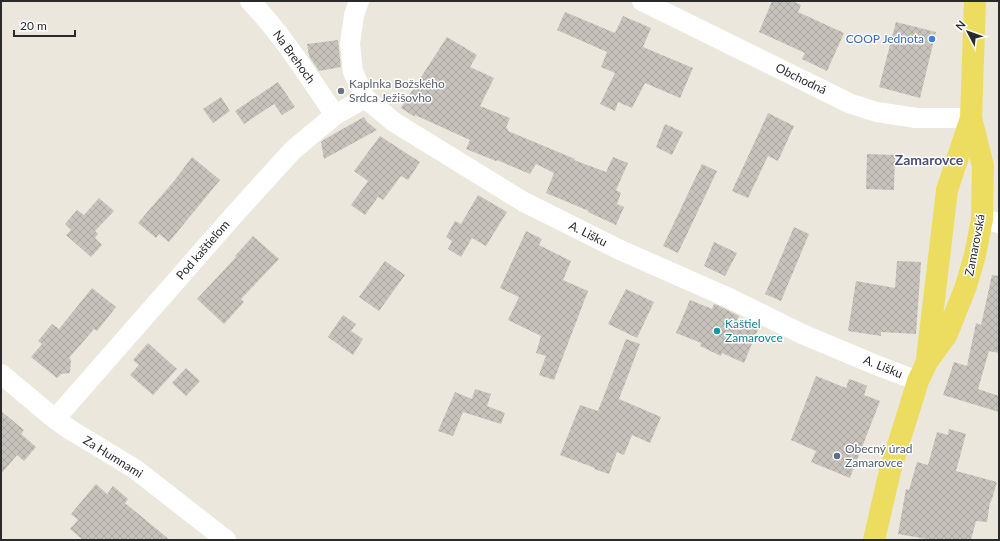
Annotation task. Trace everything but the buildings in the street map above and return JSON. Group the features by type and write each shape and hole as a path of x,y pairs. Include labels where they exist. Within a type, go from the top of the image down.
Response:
{"main road":[{"name":"Zamarovská","path":"874,540 890,471 918,381 927,362 946,334 966,286 975,255 990,221 983,166 971,118 975,1"},
{"name":"Zamarovská","path":"927,362 947,190 971,118"}],"street":[{"name":"Na Brehoch","path":"250,1 295,56 335,115"},
{"name":"A. Lišku","path":"359,1 354,15 350,44 354,72 365,98 394,122 524,202 618,249 729,298 802,334 918,381"},
{"name":"Obchodná","path":"642,1 851,104 877,112 916,118 971,118"},
{"name":"Pod kaštieľom","path":"55,419 233,216 293,150 335,115 365,98"},
{"name":"Za Humnami","path":"1,374 55,419 135,469 226,540"}],"place":[{"name":"COOP Jednota","path":"932,39"},
{"name":"Kaplnka Božského Srdca Ježišovho","path":"341,91"},
{"name":"Kaštiel Zamarovce","path":"717,331"},
{"name":"Obecný úrad Zamarovce","path":"837,456"}],"district":[{"name":"Zamarovce","path":"929,160"}]}
